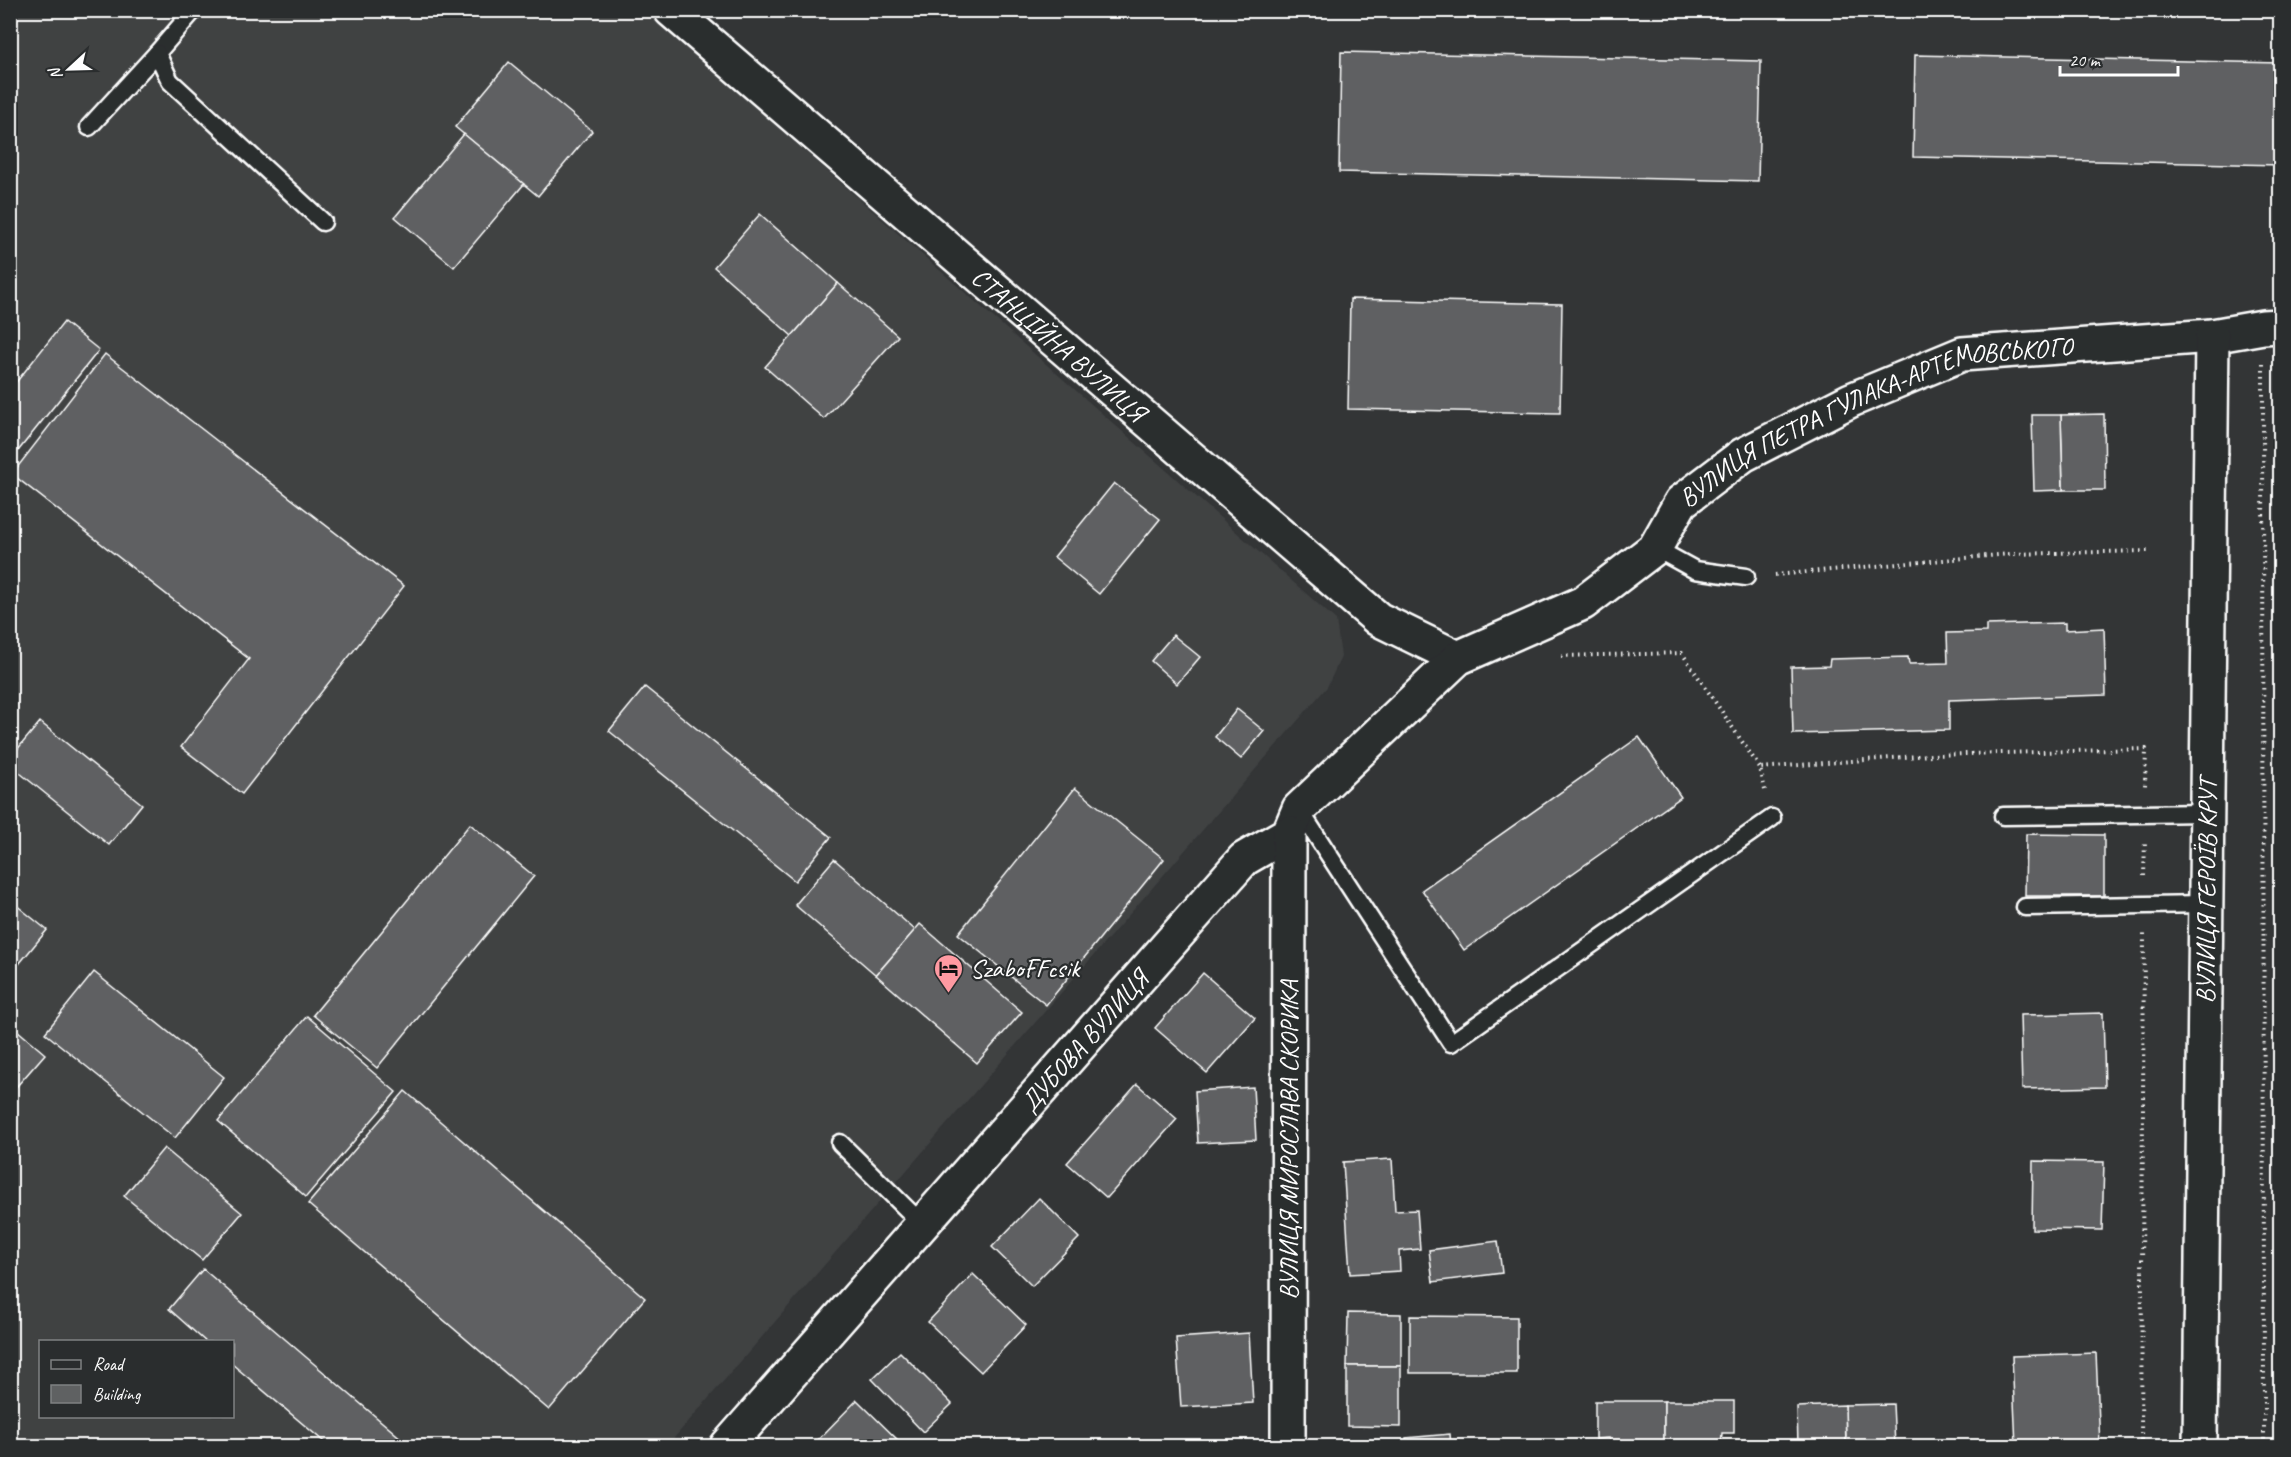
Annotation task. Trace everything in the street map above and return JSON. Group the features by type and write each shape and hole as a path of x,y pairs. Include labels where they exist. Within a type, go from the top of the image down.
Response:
{"street":[{"name":"СТАНЦІЙНА ВУЛИЦЯ","path":"671,10 1378,619 1458,658"},
{"name":"ВУЛИЦЯ ПЕТРА ГУЛАКА-АРТЕМОВСЬКОГО","path":"1458,658 1583,603 1655,548 1681,502 1743,455 1851,400 1962,354 2212,336 2272,326"},
{"name":"ВУЛИЦЯ ГЕРОЇВ КРУТ","path":"2200,1446 2212,336"},
{"name":"ДУБОВА ВУЛИЦЯ","path":"726,1446 1244,859 1294,821 1458,658"},
{"name":"ВУЛИЦЯ МИРОСЛАВА СКОРИКА","path":"1288,1446 1294,821"}],"lane":[{"path":"89,127 194,10"},
{"path":"157,53 170,81 323,222"},
{"path":"1655,548 1695,570 1746,577"},
{"path":"2003,816 2206,813"},
{"path":"1294,821 1450,1043 1772,818"},
{"path":"2025,907 2206,904"},
{"path":"840,1143 922,1224"}],"path":[{"path":"2264,1446 2272,326"},
{"path":"1746,577 2010,554 2148,551"},
{"path":"1552,656 1682,653 1760,768 1772,818"},
{"path":"1760,768 1931,755 2145,749 2141,1446"}],"shaded area":[{"path":"10,11 646,11 1336,620 1341,657 1327,687 667,1446 11,1446"}],"building":[{"path":"1341,52 1761,61 1758,181 1339,172"},
{"path":"1915,55 2280,63 2280,165 1913,157"},
{"path":"509,62 592,131 538,196 455,127"},
{"path":"464,134 524,184 454,267 395,217"},
{"path":"760,214 838,283 792,336 714,267"},
{"path":"838,283 898,336 824,419 765,367"},
{"path":"1350,299 1562,304 1560,413 1348,409"},
{"path":"64,322 99,350 10,461 10,390"},
{"path":"105,354 404,586 242,794 181,747 249,659 12,474"},
{"path":"2104,414 2105,490 2063,490 2061,415"},
{"path":"2032,415 2061,415 2063,490 2034,491"},
{"path":"1114,483 1160,519 1099,594 1054,557"},
{"path":"2065,623 2065,630 2104,628 2106,695 1949,700 1949,730 1793,734 1791,667 1829,666 1830,659 1908,657 1909,664 1948,663 1947,633 1986,632 1986,625"},
{"path":"1173,635 1200,657 1177,684 1151,661"},
{"path":"645,687 831,837 795,881 609,731"},
{"path":"1237,709 1264,731 1241,759 1215,737"},
{"path":"40,722 142,804 109,845 10,765 10,758"},
{"path":"1639,737 1681,797 1464,950 1422,890"},
{"path":"1075,788 1164,859 1046,1005 958,934"},
{"path":"470,824 534,876 377,1068 313,1015"},
{"path":"2026,834 2104,835 2104,896 2025,896"},
{"path":"834,859 915,930 876,975 795,905"},
{"path":"10,900 47,930 10,975"},
{"name":"SzaboFFcsik","path":"920,924 1022,1012 977,1063 876,975"},
{"path":"94,972 224,1077 175,1138 45,1033"},
{"path":"1203,973 1255,1018 1207,1073 1155,1028"},
{"path":"2103,1013 2105,1087 2022,1089 2020,1015"},
{"path":"307,1016 396,1092 306,1197 218,1121"},
{"path":"10,1024 45,1054 10,1094"},
{"path":"1137,1084 1177,1119 1107,1198 1067,1163"},
{"path":"1253,1087 1256,1140 1198,1143 1195,1091"},
{"path":"405,1091 645,1298 549,1410 308,1204"},
{"path":"164,1148 242,1213 202,1260 124,1196"},
{"path":"1392,1159 1395,1211 1417,1210 1420,1249 1399,1251 1400,1271 1350,1274 1343,1162"},
{"path":"2033,1161 2104,1162 2102,1230 2032,1229"},
{"path":"1039,1198 1079,1238 1032,1286 992,1247"},
{"path":"1498,1241 1502,1273 1433,1282 1429,1250"},
{"path":"203,1269 410,1446 329,1446 234,1366 234,1340 204,1340 169,1309"},
{"path":"973,1274 1026,1325 981,1372 928,1322"},
{"path":"1348,1313 1401,1314 1401,1366 1347,1366"},
{"path":"1410,1316 1517,1317 1517,1373 1410,1373"},
{"path":"1249,1333 1253,1403 1181,1407 1176,1338"},
{"path":"900,1352 952,1404 923,1432 872,1379"},
{"path":"2096,1353 2100,1446 2016,1446 2012,1356"},
{"path":"1347,1366 1401,1366 1401,1427 1347,1426"},
{"path":"857,1400 904,1446 812,1446"},
{"path":"1595,1401 1664,1401 1664,1446 1609,1446 1609,1438 1595,1439"},
{"path":"1664,1401 1734,1401 1734,1433 1722,1433 1721,1446 1664,1446"},
{"path":"1893,1404 1895,1446 1846,1446 1845,1405"},
{"path":"1845,1405 1846,1446 1798,1446 1797,1407"},
{"path":"1450,1434 1451,1446 1407,1446 1406,1438"}],"place":[{"name":"SzaboFFcsik","path":"949,994"}]}
